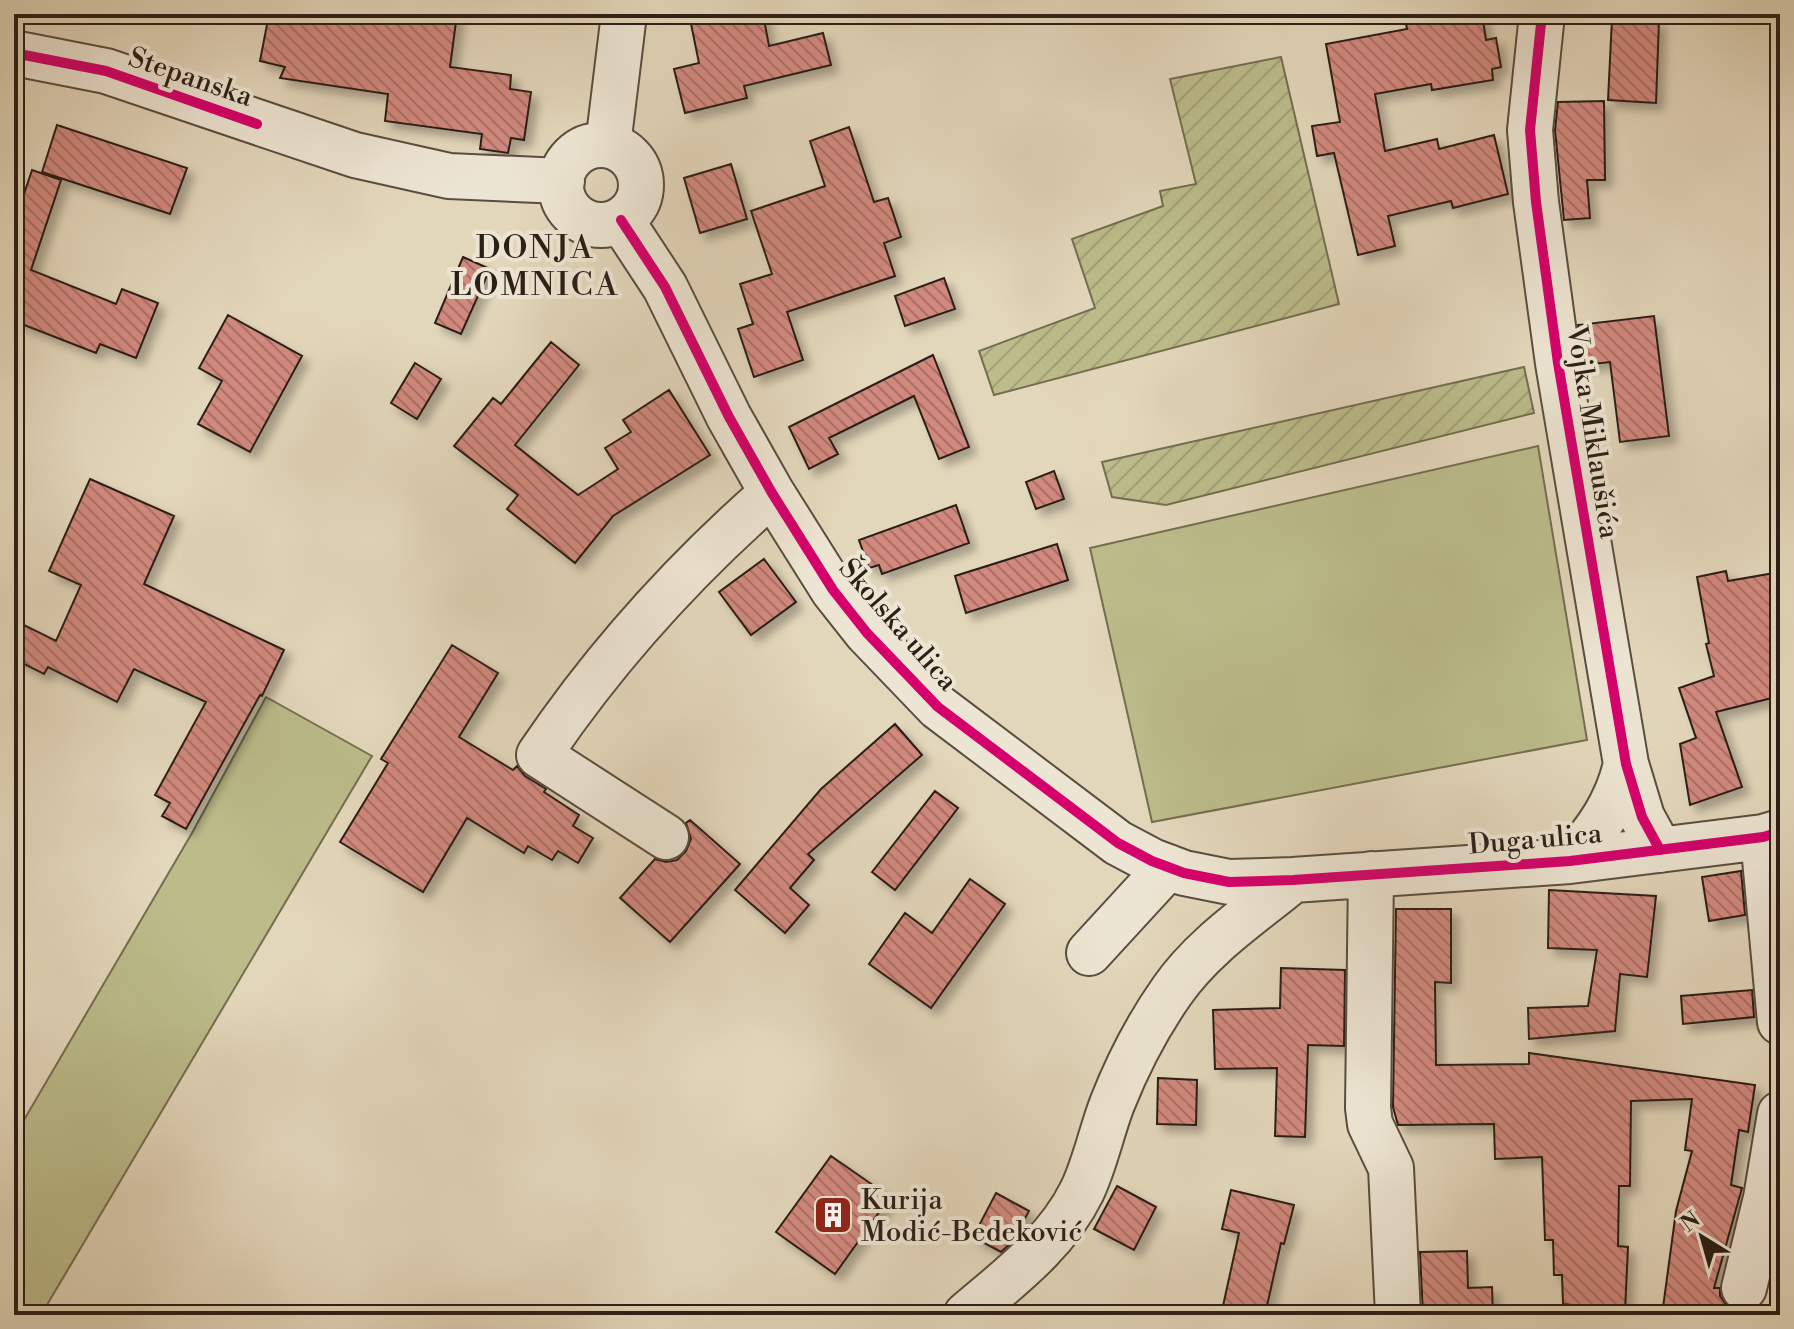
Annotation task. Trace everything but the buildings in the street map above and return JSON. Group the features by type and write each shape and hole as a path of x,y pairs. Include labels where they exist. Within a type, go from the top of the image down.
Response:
{"street":[{"path":"608,145 624,14"},
{"name":"Vojka Miklaušića","path":"1542,14 1530,130 1536,202 1561,378 1626,764 1642,817 1660,850"},
{"name":"Stepanska","path":"14,53 106,71 355,155 449,176 562,181"},
{"path":"608,145 620,149 631,158 642,184 632,210 621,220 593,224 580,219 569,208 563,196 562,181 572,158 582,150 608,145"},
{"name":"Školska ulica","path":"621,220 665,287 729,417 833,590 896,665 938,707 1118,843 1168,867 1229,882 1293,880"},
{"path":"666,837 539,755 577,698 620,646 701,558 772,493"},
{"path":"1570,861 1593,836 1609,810 1621,788 1626,764"},
{"path":"1772,834 1780,1022"},
{"name":"Duga ulica","path":"1293,880 1570,861 1772,834"},
{"path":"1089,953 1168,867"},
{"path":"1371,874 1368,1108 1370,1124 1391,1168 1398,1315"},
{"path":"966,1315 1025,1266 1057,1232 1082,1191 1113,1102 1152,1022 1173,989 1203,953 1293,880"},
{"path":"1744,1288 1769,1183 1780,1114"}],"green space":[{"path":"1281,57 1339,304 994,395 979,351 1095,308 1072,239 1163,206 1160,191 1196,184 1170,79"},
{"path":"1524,367 1534,413 1166,505 1112,497 1102,462"},
{"path":"1538,446 1587,740 1152,822 1090,548"},
{"path":"266,697 372,756 41,1315 14,1315 14,1137 192,833"}],"cycle path":[{"path":"1542,14 1530,130 1536,202 1558,363 1626,764 1642,817 1660,850"},
{"path":"14,53 106,71 257,124"},
{"path":"621,220 665,287 729,417 772,493 833,590 867,633 938,707 1118,843 1152,861 1184,873 1229,882 1293,880 1570,861 1763,837 1780,832"}],"place":[{"name":"Kurija Modić-Bedeković","path":"833,1215"}],"district":[{"name":"DONJA LOMNICA","path":"535,266"}]}
